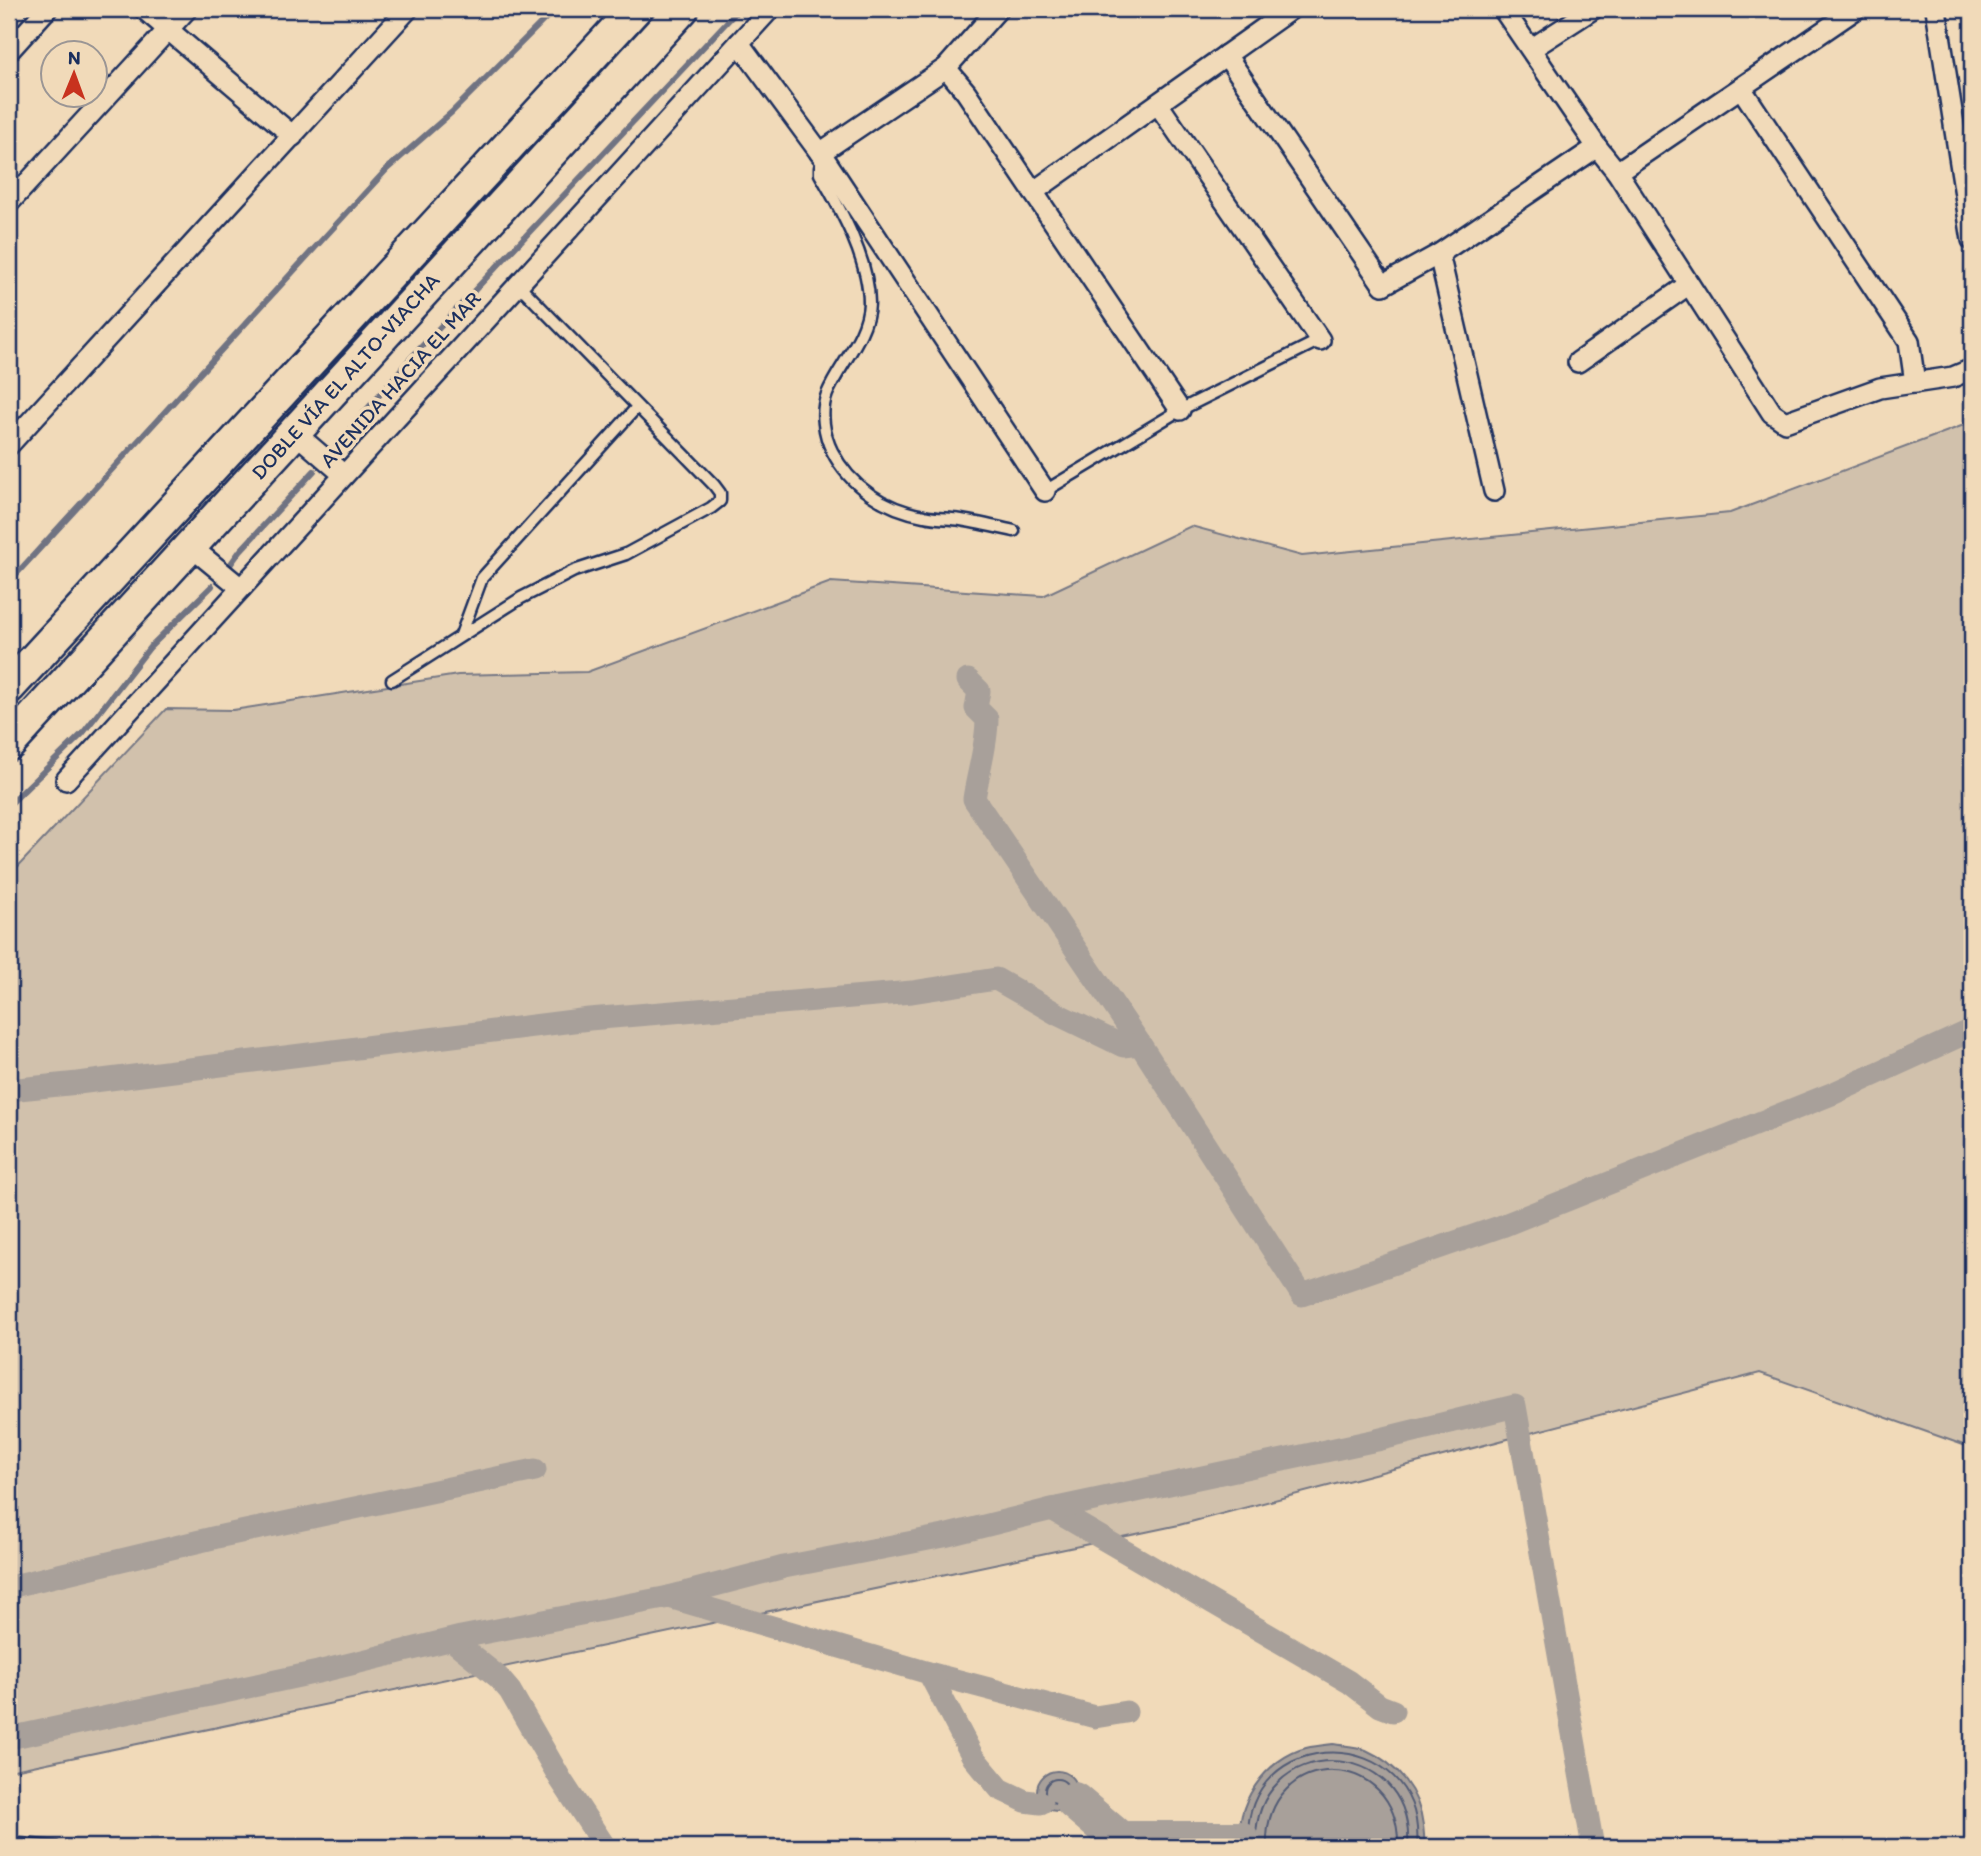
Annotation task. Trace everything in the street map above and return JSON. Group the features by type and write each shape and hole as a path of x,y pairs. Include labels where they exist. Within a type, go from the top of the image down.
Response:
{"highway":[{"name":"DOBLE VÍA EL ALTO-VIACHA","path":"9,687 635,9"},
{"name":"DOBLE VÍA EL ALTO-VIACHA","path":"9,744 682,9"}],"street":[{"path":"9,51 47,9"},
{"path":"144,9 293,136"},
{"path":"9,203 187,9"},
{"path":"9,445 408,9"},
{"name":"AVENIDA HACIA EL MAR","path":"66,780 770,9"},
{"path":"823,157 946,68 998,9"},
{"path":"1033,192 1291,9"},
{"path":"1503,9 1616,172 1772,413 1785,422 1880,388 1952,377 1972,369"},
{"path":"1531,49 1593,9"},
{"path":"1616,172 1856,9"},
{"path":"1936,9 1972,240"},
{"path":"739,43 823,157 1045,491"},
{"path":"1226,55 1383,285 1439,254 1597,147"},
{"path":"946,68 966,92 1181,410"},
{"path":"1741,88 1909,341 1915,383"},
{"path":"1158,104 1320,340"},
{"path":"1439,254 1494,491"},
{"path":"1578,362 1688,285"},
{"path":"294,432 344,475"},
{"path":"190,546 241,588"}],"lane":[{"path":"823,157 820,174 853,237 869,303 863,330 825,398 826,440 836,460 855,484 891,507 924,516 1014,531"},
{"path":"392,680 520,598 574,571 626,554 720,501 720,493 714,485 518,284"},
{"path":"1045,491 1181,410 1320,340"},
{"path":"461,635 482,578 637,407"},
{"path":"9,1843 55,1847"}],"shaded area":[{"path":"1972,422 1972,1448 1760,1373 1179,1525 9,1771 9,876 166,709 233,710 458,675 587,672 831,582 1043,596 1191,526 1302,556 1730,513"}],"water":[{"path":"1333,1744 1366,1750 1387,1763 1405,1780 1421,1813 1424,1847 1241,1847 1240,1831 1247,1800 1265,1773 1291,1753"},
{"path":"1057,1771 1071,1777 1077,1791 1071,1805 1057,1811 1043,1805 1037,1791 1043,1777"}],"waterway":[{"path":"9,582 387,169 452,112 555,9"},
{"path":"336,446 409,360 739,9"},
{"path":"225,572 240,551 314,471"},
{"path":"9,805 83,733 150,647 212,586"},
{"path":"968,680 979,691 976,708 987,719 974,799 1140,1044 1302,1295 1502,1226 1834,1093 1972,1030"},
{"path":"9,1090 589,1019 912,992 996,979 1059,1015 1123,1046 1140,1044"},
{"path":"669,1597 784,1567 944,1536 1052,1509 1377,1440 1515,1406 1593,1847"},
{"path":"9,1587 217,1537 535,1470"},
{"path":"1052,1509 1349,1682 1380,1706 1393,1711"},
{"path":"9,1738 318,1672 461,1637 669,1597 929,1673 973,1757 1000,1789 1025,1801 1041,1803"},
{"path":"452,1640 498,1677 510,1691 561,1780 605,1847"},
{"path":"929,1673 1095,1717 1126,1712"},
{"path":"1074,1801 1120,1840 1240,1840"}]}
